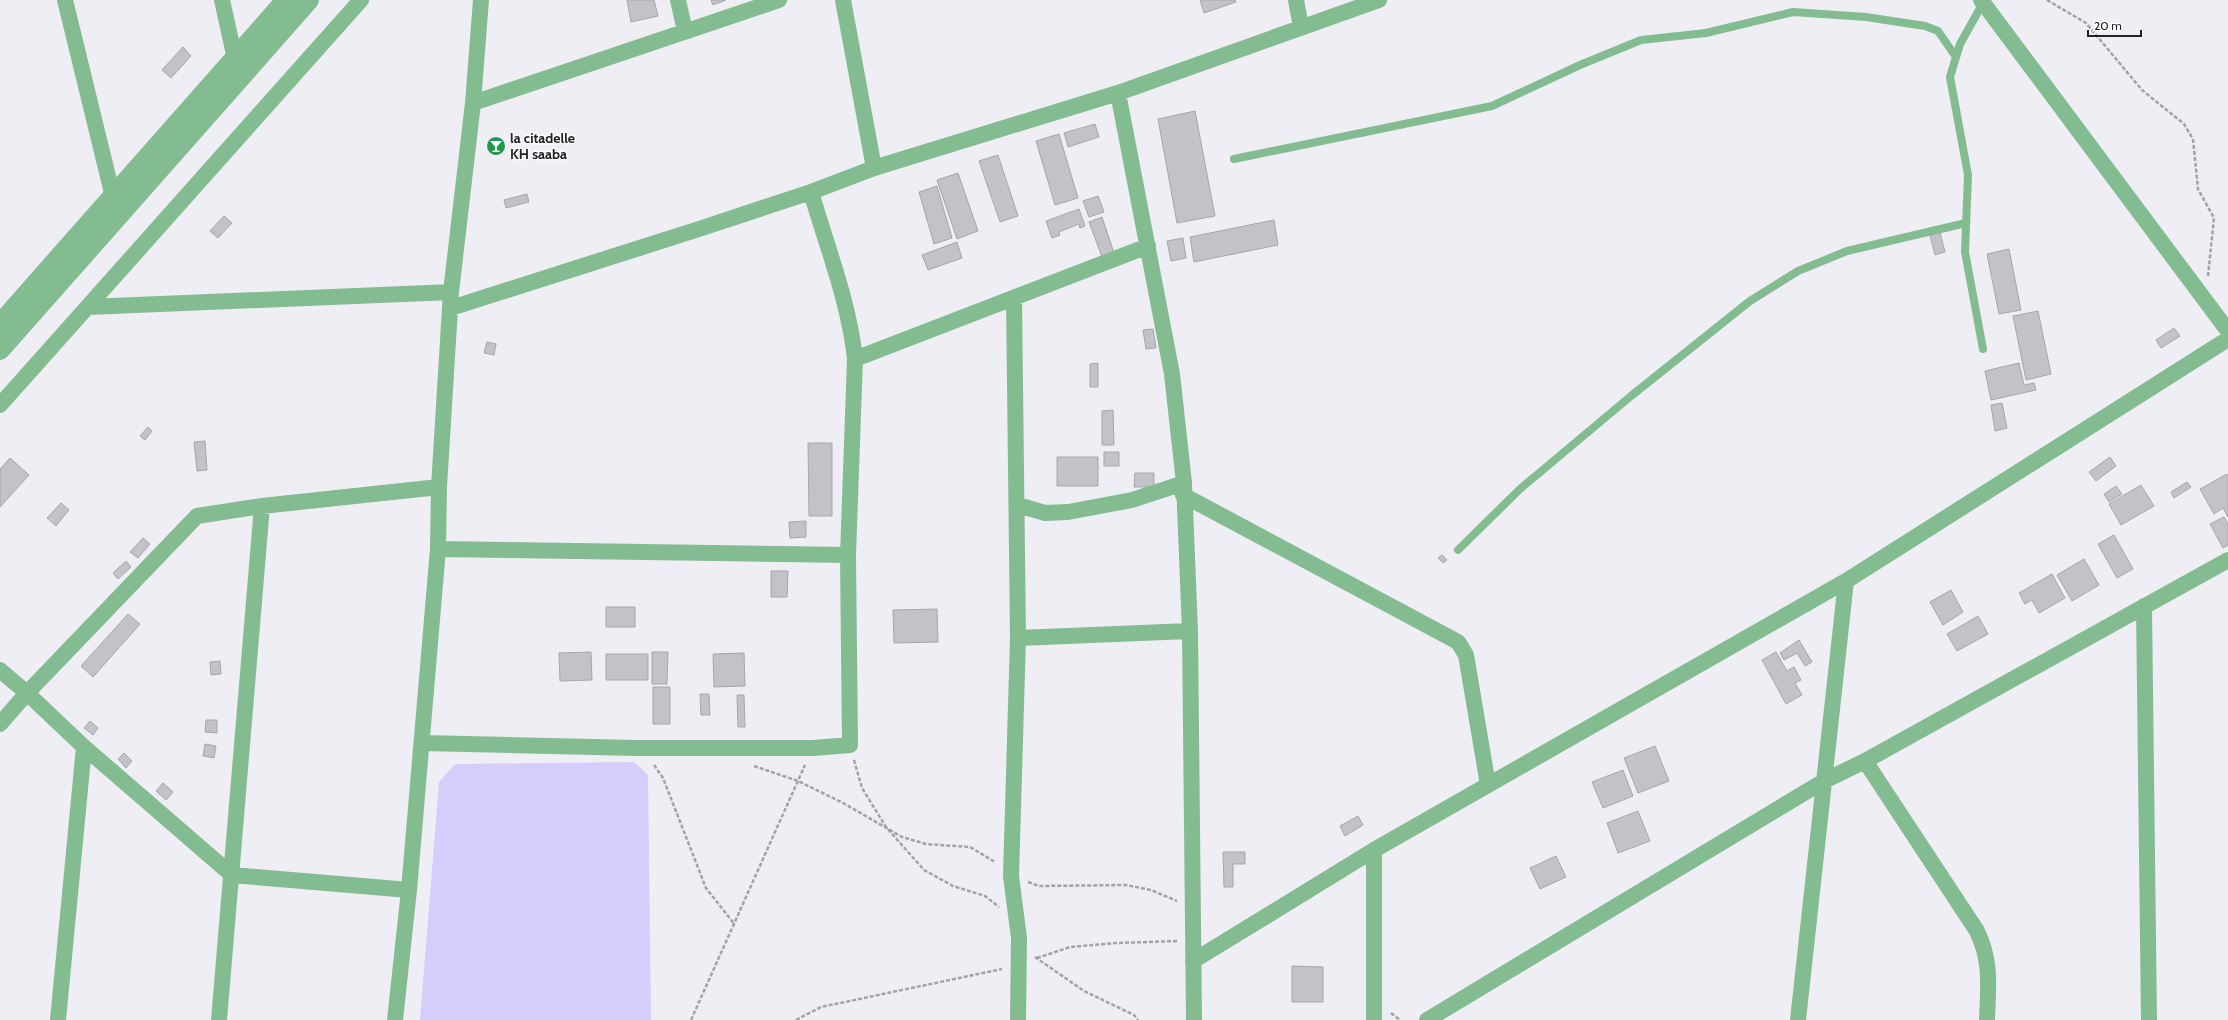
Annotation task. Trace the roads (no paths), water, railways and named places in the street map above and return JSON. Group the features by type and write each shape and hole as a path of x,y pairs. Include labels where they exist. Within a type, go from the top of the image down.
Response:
{"street":[{"path":"65,0 113,197"},
{"path":"222,0 236,59"},
{"path":"0,324 236,59 286,0"},
{"path":"0,350 310,0"},
{"path":"0,405 362,0"},
{"path":"395,1020 409,890 438,549 451,292 472,103 481,0"},
{"path":"678,0 685,31"},
{"path":"472,103 779,0"},
{"path":"843,0 874,168"},
{"path":"1296,0 1301,27"},
{"path":"451,308 811,192 874,168 1118,93 1379,0"},
{"path":"1982,2 2203,300 2228,331"},
{"path":"1118,93 1172,374 1184,489 1190,631 1194,1020"},
{"path":"422,743 636,748 813,748 850,746 848,555 855,359 852,336 842,292 811,192"},
{"path":"855,359 1148,246"},
{"path":"88,307 451,292"},
{"path":"1014,298 1018,505 1018,638 1011,876 1019,938 1018,1020"},
{"path":"1193,961 1374,850 1846,581 2228,339"},
{"path":"0,724 27,693 197,516 262,506 440,487"},
{"path":"1018,505 1045,513 1068,512 1184,489 1458,642 1466,655 1488,785"},
{"path":"219,1020 262,506"},
{"path":"438,549 848,555"},
{"path":"1427,1020 1824,781 1865,762 2228,560"},
{"path":"1798,1020 1846,581"},
{"path":"2144,606 2149,1020"},
{"path":"1018,638 1190,631"},
{"path":"0,670 27,693 84,747 232,875 409,890"},
{"path":"58,1020 84,747"},
{"path":"1865,762 1977,931 1984,947 1988,965 1987,1020"},
{"path":"1374,850 1374,1020"}],"lane":[{"path":"1982,2 1960,44 1950,77 1968,175 1965,252 1983,349"},
{"path":"1234,159 1492,106 1580,65 1641,40 1706,33 1793,12 1866,17 1925,26 1938,31 1956,57"},
{"path":"1458,550 1520,489 1631,396 1756,297 1798,271 1847,251 1966,223"}],"place":[{"name":"la citadelle KH saaba","path":"496,146"}]}
